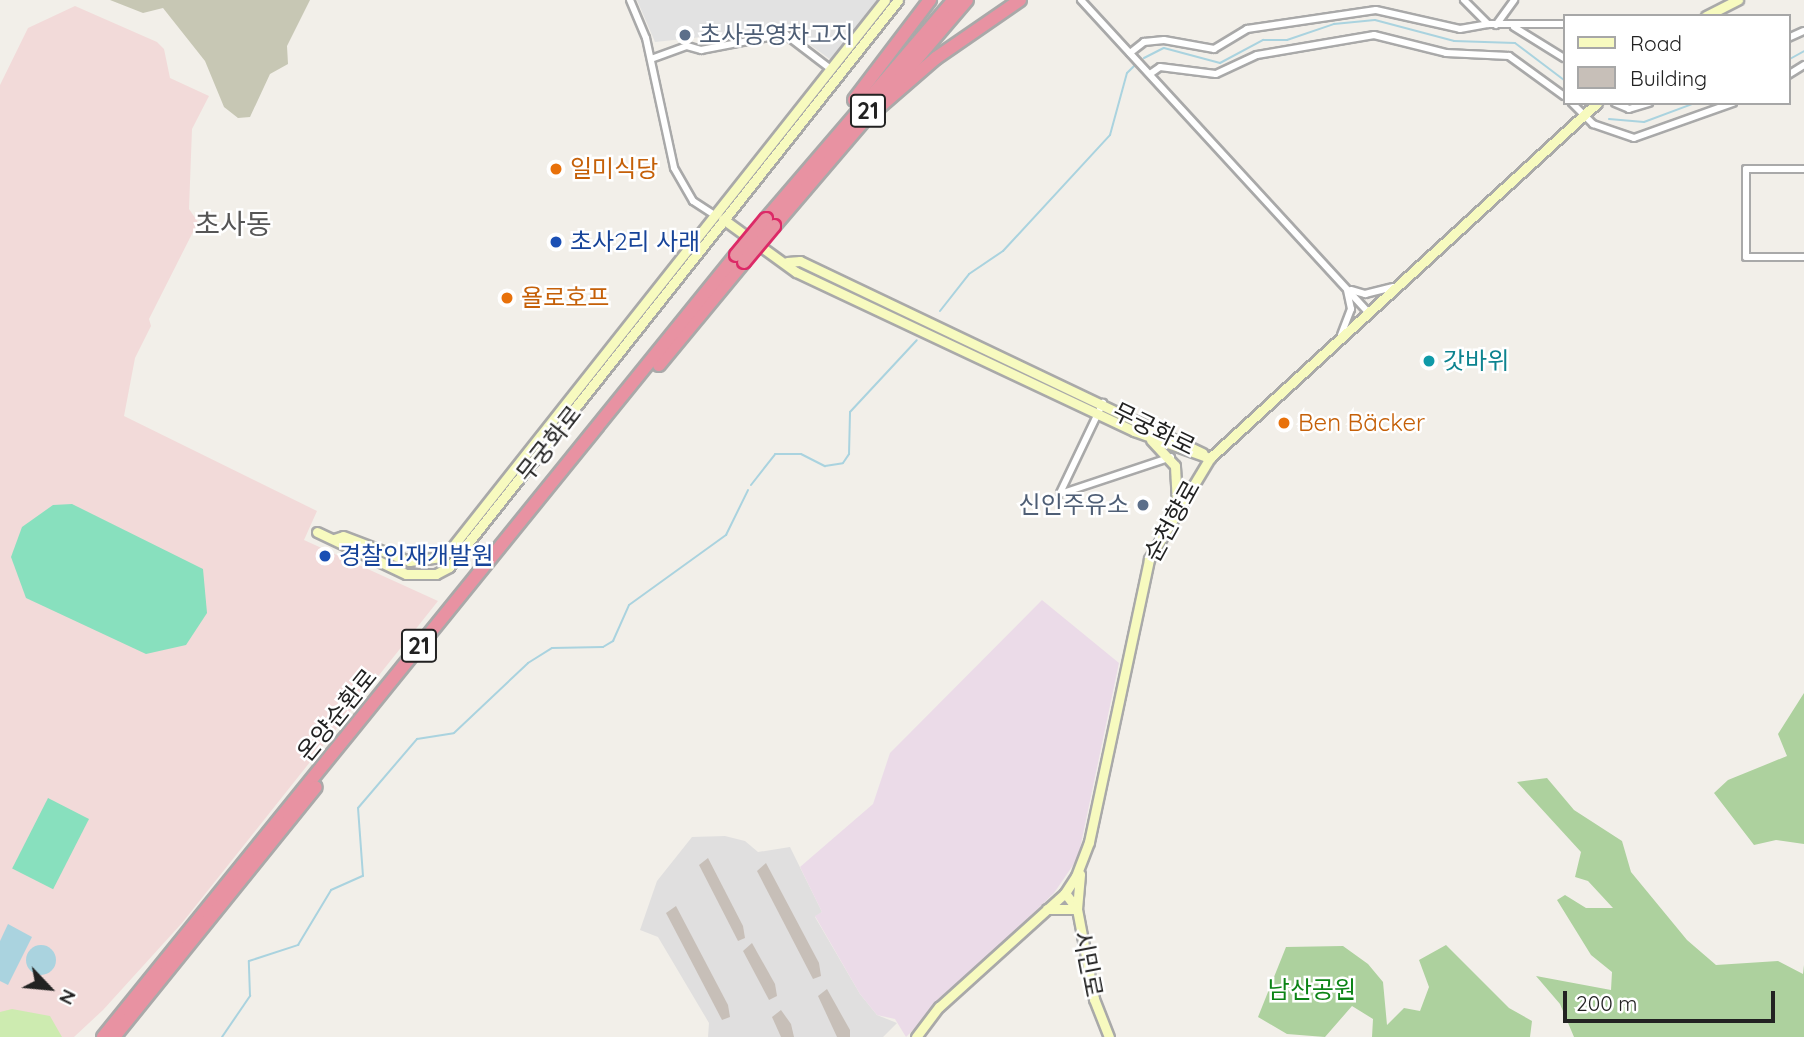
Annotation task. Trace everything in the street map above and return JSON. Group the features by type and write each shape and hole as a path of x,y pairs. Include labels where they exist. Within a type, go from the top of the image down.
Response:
{"highway":[{"path":"828,141 930,0"},
{"name":"21","path":"770,223 828,141 954,0"},
{"name":"21","path":"740,259 967,0"},
{"path":"856,125 936,58 1020,0"},
{"name":"온양순환로","path":"103,1037 740,259"},
{"name":"온양순환로","path":"114,1037 740,259"}],"street":[{"path":"630,0 651,59 674,168 693,201 718,217 886,0"},
{"path":"728,221 898,0"},
{"path":"1081,0 1367,311"},
{"path":"1464,0 1492,25"},
{"path":"1492,25 1514,0"},
{"path":"1710,14 1738,0"},
{"path":"1130,53 1144,42 1164,40 1214,49 1247,29 1376,10 1460,29 1492,25 1514,27 1562,24"},
{"path":"1514,27 1562,57"},
{"path":"651,59 687,46 701,50 785,34 832,70"},
{"path":"1150,75 1160,67 1216,74 1256,55 1374,35 1446,53 1508,56 1562,95"},
{"path":"1574,105 1611,134 1646,138 1728,105"},
{"name":"순천향로","path":"916,1037 939,1007 1065,893 1081,865 1138,595 1149,559 1175,509 1210,458 1393,287 1595,105"},
{"path":"1622,105 1637,109 1645,105"},
{"path":"1804,169 1746,169 1746,257 1804,257"},
{"name":"무궁화로","path":"334,539 343,536 409,561 440,557 718,217 728,221 787,262 796,272 1134,431 1210,458"},
{"name":"무궁화로","path":"317,531 334,539 339,547 416,577 450,567 728,221"},
{"name":"무궁화로","path":"787,262 800,261 1102,403 1210,458"},
{"path":"1347,288 1365,294 1393,287"},
{"path":"1341,335 1351,309 1347,288"},
{"path":"1102,403 1060,494 1171,457"},
{"path":"1134,431 1171,457 1179,477 1175,509"},
{"path":"1045,909 1077,909 1081,865"},
{"name":"시민로","path":"1065,893 1077,909 1094,999 1109,1037"}],"shaded area":[{"path":"110,0 310,0 287,46 288,64 270,74 250,117 238,118 224,107 205,61 163,8 143,13"},
{"name":"초사공영차고지","path":"637,0 878,0 831,60 787,28 655,42"},
{"name":"경찰인재개발원","path":"75,6 157,42 164,49 170,78 209,96 192,129 189,209 198,222 149,319 151,326 135,358 124,416 317,511 304,540 438,601 182,923 103,1010 74,1037 0,1037 0,85 28,28"},
{"path":"1042,600 1119,663 1078,858 1054,893 906,1037 895,1019 877,1015 860,994 815,916 822,912 800,867 873,804 890,753"},
{"path":"725,836 745,841 758,852 790,847 822,912 815,917 860,994 877,1015 897,1023 883,1037 708,1037 709,1023 658,937 640,930 657,881 692,837"}],"green space":[{"path":"72,504 203,569 207,613 186,645 146,654 26,598 11,557 22,527 53,505"},
{"path":"1804,693 1804,844 1776,840 1754,845 1714,793 1728,780 1787,756 1778,734"},
{"path":"1547,778 1574,810 1622,841 1631,872 1687,940 1716,965 1778,961 1803,974 1804,965 1804,1037 1574,1037 1560,1004 1536,976 1611,990 1612,972 1591,955 1557,900 1565,895 1586,908 1613,908 1588,881 1575,877 1581,852 1517,782"},
{"path":"48,798 89,819 53,889 12,868"},
{"name":"남산공원","path":"1446,945 1509,1008 1532,1021 1530,1037 1372,1037 1373,1019 1352,1006 1325,1037 1287,1034 1258,1017 1286,947 1343,946 1368,964 1383,982 1387,1025 1404,1008 1420,1011 1429,987 1419,960"},
{"path":"12,1009 50,1016 62,1037 0,1037 0,1012"}],"water":[{"path":"8,924 32,937 8,985 0,981 0,941"},
{"path":"41,945 52,949 56,960 52,971 41,975 30,971 26,960 30,949"}],"building":[{"path":"708,858 743,926 745,938 738,941 699,865"},
{"path":"766,863 819,963 821,976 813,979 757,871"},
{"path":"676,906 728,1005 730,1017 722,1020 666,913"},
{"path":"752,943 775,984 777,996 769,1000 743,951"},
{"path":"827,989 850,1030 850,1037 837,1037 818,996"},
{"path":"781,1010 791,1024 794,1037 781,1037 772,1017"}],"waterway":[{"path":"1144,58 1164,48 1220,63 1263,40 1287,40 1334,24 1375,20 1454,41 1515,43 1562,78"},
{"path":"1790,59 1804,51"},
{"path":"940,311 969,274 1003,251 1110,135 1127,73 1134,66"},
{"path":"1609,119 1644,122 1690,105"},
{"path":"751,485 775,454 801,454 825,466 843,463 849,454 850,412 917,340"},
{"path":"222,1037 250,996 249,961 298,945 331,890 363,876 358,808 417,739 454,733 528,663 552,648 603,647 613,641 629,605 726,535 748,490"}],"place":[{"name":"초사공영차고지","path":"685,35"},
{"name":"일미식당","path":"556,169"},
{"name":"초사2리 사래","path":"556,242"},
{"name":"욜로호프","path":"507,298"},
{"name":"갓바위","path":"1429,361"},
{"name":"Ben Bäcker","path":"1284,423"},
{"name":"신인주유소","path":"1143,505"},
{"name":"경찰인재개발원","path":"325,556"}],"district":[{"name":"초사동","path":"233,224"}]}
